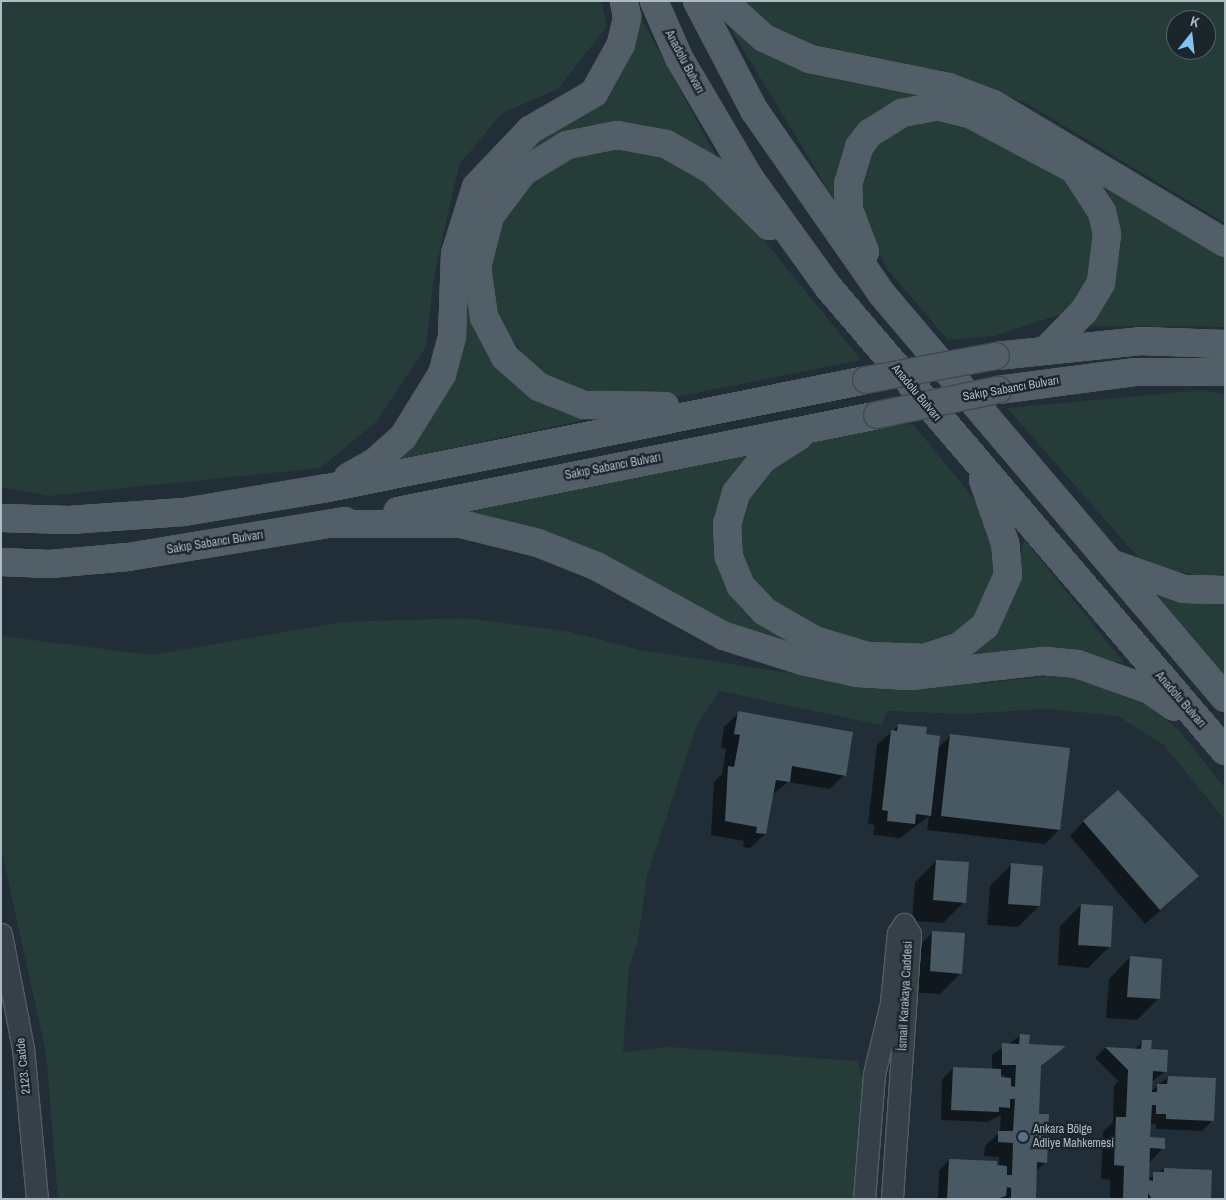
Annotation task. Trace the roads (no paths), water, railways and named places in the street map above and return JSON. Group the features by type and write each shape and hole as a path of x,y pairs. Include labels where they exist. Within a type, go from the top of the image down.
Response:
{"main road":[{"path":"328,488 375,462 422,412 442,374 452,336 455,254 476,187 504,153 530,130 594,93 621,44 627,17 624,1"},
{"name":"Anadolu Bulvarı","path":"654,1 679,58 752,180 829,288 978,466 1225,751"},
{"path":"697,1 754,110 881,293 1225,698"},
{"path":"723,1 764,38 810,59 948,87 992,104 1225,243"},
{"path":"881,293 849,210 852,162 870,134 902,113 938,106 954,109 1074,170 1102,212 1107,234 1101,282 1084,311 1048,348"},
{"path":"763,399 635,408 584,405 539,387 505,357 484,317 477,267 490,216 523,172 567,145 617,135 666,144 712,170 829,288"},
{"path":"1,518 69,520 184,512 328,488 763,399 1048,348 1140,341 1225,344"},
{"path":"1171,370 1225,383"},
{"name":"Sakıp Sabancı Bulvarı","path":"1,562 50,564 128,557 329,524 998,390 1088,376 1171,370 1225,372"},
{"path":"816,426 763,459 745,479 728,516 729,557 741,586 764,611 814,640 867,656 924,658 960,646 985,626 999,603 1008,575 1005,543 978,466"},
{"path":"329,524 452,524 538,543 596,566 724,636 858,673 910,676 1044,662 1077,664 1150,690 1208,732"},
{"path":"1110,563 1184,589 1225,590"}],"street":[{"name":"İsmail Karakaya Caddesi","path":"864,1199 874,1074 891,1003 898,933 904,924 910,943 892,1199"},
{"name":"2123. Cadde","path":"1,934 22,1048 38,1199"}],"place":[{"name":"Ankara Bölge Adliye Mahkemesi","path":"1023,1137"}]}
